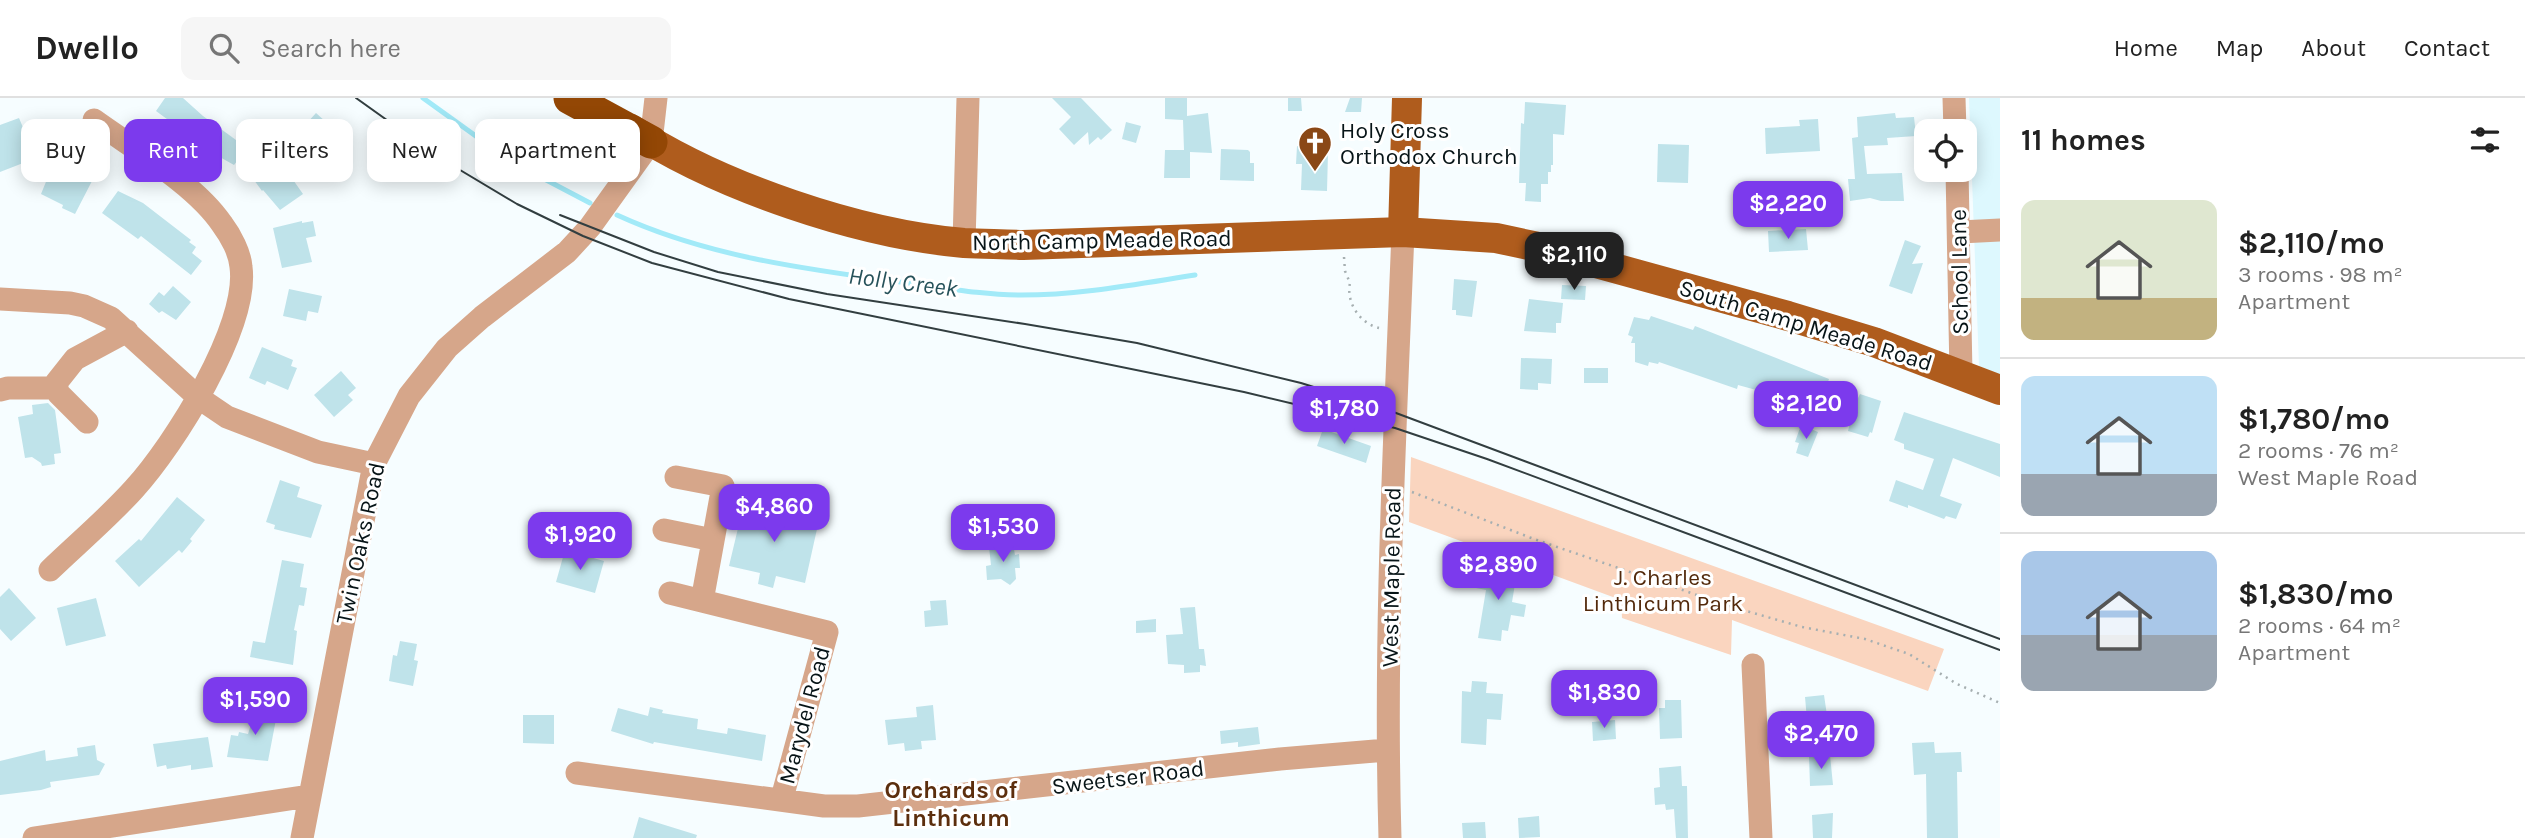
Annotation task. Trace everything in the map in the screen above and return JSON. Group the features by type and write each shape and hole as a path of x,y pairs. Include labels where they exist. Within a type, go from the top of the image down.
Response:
{"highway":[{"path":"569,98 651,142"}],"main road":[{"name":"North Camp Meade Road","path":"584,98 651,142 764,195 831,216 907,234 964,243 1023,245 1403,232"},
{"name":"North Camp Meade Road","path":"602,98 651,142"},
{"path":"1403,232 1408,98"},
{"name":"South Camp Meade Road","path":"1403,232 1496,239 1538,247 1874,342 2000,390"}],"street":[{"path":"651,142 656,98"},
{"path":"964,243 968,98"},
{"path":"1954,98 1955,119"},
{"path":"50,570 135,488 199,398 237,313 242,267 223,224 206,204 180,182 110,132"},
{"name":"Twin Oaks Road","path":"302,838 374,464 409,396 447,348 583,236 651,142"},
{"name":"School Lane","path":"1958,182 1961,374"},
{"path":"1960,232 2000,230"},
{"name":"West Maple Road","path":"1390,838 1387,750 1393,485 1403,232"},
{"path":"0,299 84,306 111,318 199,398 227,417 318,452 374,464"},
{"path":"87,422 58,393 56,383 75,359 127,331"},
{"path":"0,390 57,388"},
{"path":"670,593 702,601 723,486 676,477"},
{"path":"664,530 713,540"},
{"name":"Marydel Road","path":"702,601 827,632 782,798"},
{"path":"1753,665 1761,838"},
{"name":"Sweetser Road","path":"577,773 782,798 824,806 858,806 1280,759 1387,750"},
{"path":"34,838 309,796"}],"path":[{"path":"1344,253 1345,271 1350,283 1348,292 1361,320 1387,331"},
{"path":"1393,485 1534,539 1729,606 1802,627 1865,639 1909,654 1957,684 2000,703"}],"shaded area":[{"path":"1969,98 2000,98 2000,375 1979,366 1972,182 1977,182 1977,119 1970,119"}],"green space":[{"name":"J. Charles Linthicum Park","path":"1411,457 1944,649 1928,691 1732,620 1731,655 1622,618 1621,600 1409,522"}],"building":[{"path":"165,98 183,98 207,119 167,119 156,111"},
{"path":"1052,98 1081,98 1112,130 1101,140 1098,137 1089,145 1088,132 1074,145 1059,129 1071,117"},
{"path":"1165,98 1187,98 1187,116 1208,113 1212,153 1190,152 1190,178 1164,178 1165,150 1184,150 1183,120 1165,119"},
{"path":"1288,98 1301,98 1302,111 1288,111"},
{"path":"1350,98 1362,98 1361,112 1345,112"},
{"path":"1525,102 1566,105 1564,135 1553,134 1553,165 1551,172 1548,172 1548,184 1541,184 1541,202 1525,201 1526,183 1519,183 1521,123 1524,124"},
{"path":"316,113 323,119 310,119"},
{"path":"1895,113 1896,118 1914,117 1914,136 1887,138 1888,145 1864,146 1867,174 1902,173 1904,201 1870,198 1850,201 1848,179 1855,179 1852,138 1858,137 1857,117"},
{"path":"19,118 21,123 21,164 0,172 0,125"},
{"path":"1818,119 1820,151 1766,154 1765,128 1800,126 1799,120"},
{"path":"1126,122 1141,126 1136,143 1122,139"},
{"path":"222,130 236,140 234,165 222,158"},
{"name":"Holy Cross Orthodox Church","path":"1307,144 1324,144 1324,153 1328,153 1327,191 1301,190 1302,164 1296,164 1297,146 1307,147"},
{"path":"1658,144 1689,145 1688,183 1657,182"},
{"path":"1221,149 1248,150 1250,163 1254,163 1254,181 1220,180"},
{"path":"46,182 91,182 75,214 41,194"},
{"path":"255,182 295,182 303,194 280,210"},
{"path":"118,191 143,203 191,240 189,242 196,247 192,253 202,261 191,275 141,236 138,239 102,213"},
{"path":"313,221 316,236 306,238 312,262 282,268 273,228"},
{"path":"1806,229 1808,250 1769,252 1768,231"},
{"path":"1905,240 1921,246 1912,264 1923,263 1912,294 1889,286"},
{"path":"1454,279 1477,281 1472,317 1456,315 1456,310 1452,310"},
{"path":"1562,285 1586,286 1585,300 1561,299"},
{"path":"173,286 191,302 176,320 162,311 159,313 149,304 159,292 164,296"},
{"path":"289,289 322,296 318,313 308,311 306,321 283,316"},
{"path":"1529,299 1563,303 1561,323 1556,323 1556,333 1524,331"},
{"path":"1651,316 1693,330 1695,326 1829,379 1813,426 1788,416 1793,403 1778,396 1738,385 1737,389 1659,362 1649,362 1648,366 1635,362 1635,343 1631,343 1633,337 1628,335 1634,317 1649,320"},
{"path":"262,347 293,360 291,366 297,368 288,390 267,381 265,385 249,378"},
{"path":"1521,358 1552,359 1551,384 1538,383 1538,390 1520,389"},
{"path":"1584,368 1608,368 1608,383 1584,383"},
{"path":"341,371 356,388 348,395 353,400 334,417 314,395"},
{"path":"1860,394 1881,401 1872,433 1870,432 1868,437 1848,431"},
{"path":"48,403 55,410 61,453 54,454 55,464 42,466 32,457 25,458 18,417 33,414 32,405"},
{"path":"1904,412 2000,444 2000,477 1953,458 1940,496 1962,504 1956,519 1946,516 1944,519 1908,505 1908,508 1889,501 1896,480 1923,490 1934,459 1904,449 1904,444 1894,440"},
{"path":"1801,425 1818,432 1808,457 1796,453 1799,443 1795,442"},
{"path":"1323,429 1371,446 1366,463 1317,446"},
{"path":"280,480 300,487 297,497 322,505 311,538 274,529 275,525 266,522"},
{"path":"177,497 205,520 182,553 179,550 139,587 115,561 139,539 141,541"},
{"path":"744,503 819,520 805,583 776,576 773,588 758,584 760,573 729,566"},
{"path":"1013,544 1015,555 1019,554 1020,568 1015,568 1016,579 1010,585 1001,579 987,580 986,566 991,565 989,547"},
{"path":"565,550 604,561 595,593 556,582"},
{"path":"282,560 304,564 300,587 307,588 304,606 299,605 294,630 297,631 293,665 250,657 253,641 265,643"},
{"path":"1480,566 1517,572 1512,602 1526,605 1524,617 1511,615 1508,631 1502,630 1501,641 1478,638 1486,590 1476,588"},
{"path":"9,588 36,618 11,641 0,629 0,597"},
{"path":"96,598 106,636 66,646 57,608"},
{"path":"946,600 948,625 925,627 924,611 931,610 930,601"},
{"path":"1195,607 1199,649 1204,649 1206,666 1200,665 1200,672 1184,673 1184,665 1168,664 1166,635 1183,634 1180,608"},
{"path":"1156,619 1156,632 1136,633 1136,621"},
{"path":"400,641 417,644 414,660 418,661 413,686 389,681 393,655 397,656"},
{"path":"1472,681 1487,682 1486,693 1503,694 1501,720 1487,719 1486,745 1461,743 1462,691 1471,692"},
{"path":"1824,695 1829,729 1808,731 1805,697"},
{"path":"1665,700 1681,700 1682,738 1660,739 1659,708 1665,708"},
{"path":"257,705 278,709 268,761 227,757 231,735 238,736 239,732 248,734"},
{"path":"933,705 936,740 921,741 922,749 905,751 904,743 888,745 885,720 917,717 916,707"},
{"path":"650,707 663,710 662,713 698,719 697,729 727,734 728,728 766,735 762,761 654,742 653,744 611,731 618,708 648,716"},
{"path":"523,715 554,715 554,744 523,743"},
{"path":"1615,720 1616,739 1593,741 1592,722"},
{"path":"1258,727 1260,744 1238,747 1238,742 1221,744 1220,731"},
{"path":"208,737 213,767 191,770 191,765 167,769 166,765 157,767 153,744"},
{"path":"1934,742 1935,753 1961,752 1962,772 1957,772 1958,838 1927,838 1926,774 1914,775 1912,743"},
{"path":"95,745 97,760 105,764 99,775 50,782 51,787 41,790 0,795 0,761 45,750 46,761 78,756 77,748"},
{"path":"1830,755 1833,785 1810,786 1809,756"},
{"path":"1681,766 1682,786 1687,786 1688,838 1676,838 1674,809 1666,810 1665,804 1655,805 1654,788 1660,787 1659,768"},
{"path":"1833,813 1832,838 1813,838 1812,815"},
{"path":"1539,816 1540,837 1519,838 1518,818"},
{"path":"639,817 697,835 696,838 633,838"},
{"path":"1485,822 1486,838 1463,838 1462,823"}],"waterway":[{"name":"Holly Creek","path":"423,98 512,162 590,203"},
{"name":"Holly Creek","path":"617,215 685,241 756,259 828,272 976,292 1006,295 1065,293 1195,275"}],"tram line":[{"path":"356,98 440,158 517,204 583,236 652,263 789,299 1244,392 1395,428 1487,459 2000,650"},
{"path":"560,215 654,252 718,272 827,294 1137,343 1301,383 1396,413 2000,639"}],"place":[{"name":"Holy Cross Orthodox Church","path":"1315,173"}],"district":[{"name":"Orchards of Linthicum","path":"951,804"}]}
